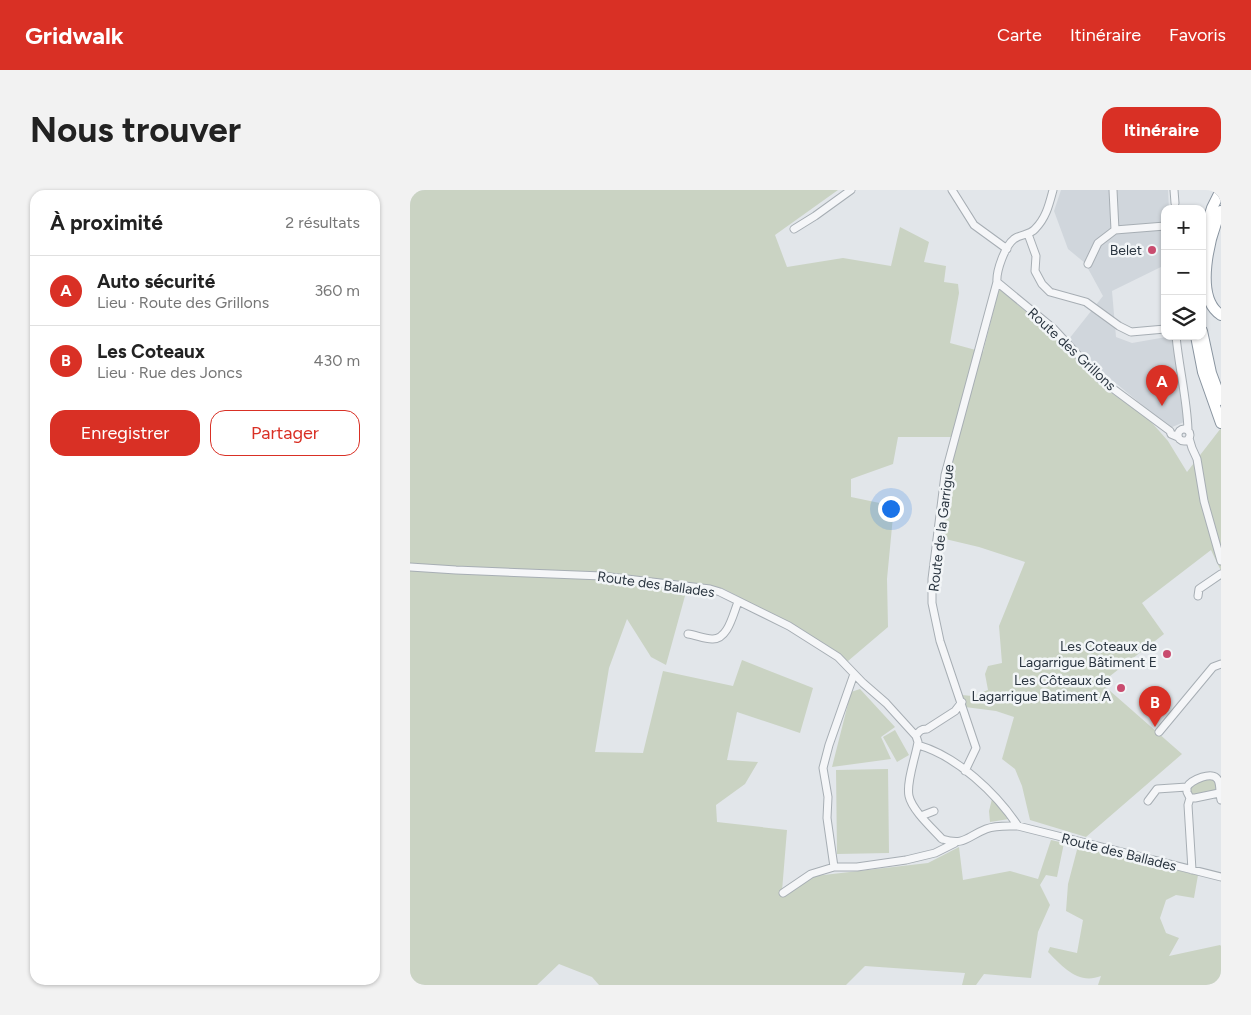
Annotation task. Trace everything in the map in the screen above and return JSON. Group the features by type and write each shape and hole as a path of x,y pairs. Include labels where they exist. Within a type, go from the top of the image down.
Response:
{"highway":[{"path":"1206,226 1221,190"},
{"path":"1205,250 1221,203"},
{"path":"1221,210 1209,248 1206,279 1210,303 1216,312 1221,315"},
{"path":"1197,340 1203,372 1221,423"},
{"path":"1204,340 1211,373 1221,400"}],"street":[{"path":"794,229 851,190"},
{"path":"952,190 974,225 1007,249"},
{"path":"997,282 996,274 1007,249 1016,238 1028,234 1036,228 1046,214 1053,190"},
{"path":"1113,190 1115,230"},
{"path":"1174,190 1176,205"},
{"path":"1088,264 1098,244 1115,230 1161,226"},
{"path":"1028,234 1036,256 1035,271 1042,284 1050,292 1086,302 1119,326 1131,332 1161,329"},
{"name":"Route des Grillons","path":"997,282 1054,329 1100,379 1170,431 1171,434 1183,434 1197,459 1204,501 1221,561"},
{"name":"Route de la Garrigue","path":"965,771 976,748 940,640 932,602 932,579 945,475 997,282"},
{"path":"1177,340 1188,419 1183,434"},
{"name":"Route des Ballades","path":"410,567 602,576 710,589 720,592 789,626 838,657 886,703 916,736 918,745 908,796 921,816 942,839"},
{"path":"1198,596 1199,589 1221,574"},
{"path":"688,634 713,640 721,637 726,631 738,602"},
{"path":"1160,732 1212,667 1221,664"},
{"path":"834,867 827,818 828,797 823,768 829,745 854,674"},
{"path":"849,689 863,683"},
{"path":"916,736 922,737 927,732 927,728 955,711 962,702"},
{"path":"918,745 945,757 965,771 994,795 1018,826"},
{"path":"1148,801 1157,789 1187,787 1194,780 1218,776 1220,796 1190,798"},
{"path":"1187,787 1190,798 1188,805 1192,870"},
{"path":"921,816 934,810"},
{"name":"Route des Ballades","path":"784,892 811,874 834,867 857,867 906,860 935,853 987,828 1001,825 1018,826 1221,877"},
{"path":"935,853 942,847 942,839 955,843"}],"shaded area":[{"path":"1061,190 1168,190 1169,205 1161,205 1161,267 1112,291 1116,337 1132,343 1161,338 1161,340 1173,340 1184,422 1170,428 1077,351 1069,339 1103,296 1085,263 1068,249 1054,211"}],"green space":[{"path":"410,190 838,190 775,235 787,267 843,258 891,266 900,227 929,242 924,262 946,266 944,282 958,284 959,293 950,343 983,352 999,289 1053,334 1107,390 1146,416 1168,441 1187,472 1221,428 1221,571 1211,550 1142,603 1164,634 1101,683 1182,754 1086,837 1030,820 1022,786 1015,769 1002,759 1014,717 996,711 965,707 962,695 972,696 988,690 985,674 988,666 1002,663 999,626 1025,562 979,547 941,538 944,477 952,437 898,437 893,464 851,479 851,497 894,506 887,579 888,627 848,661 803,630 724,589 688,585 666,665 651,657 627,619 609,668 595,752 643,753 663,671 733,686 742,660 813,688 800,733 737,712 727,760 758,762 745,784 716,805 717,822 787,830 782,891 815,876 928,863 959,847 963,880 1010,871 1038,879 1051,840 1064,843 1057,877 1046,875 1040,885 1050,905 1038,932 1031,978 984,974 976,985 962,985 965,973 865,966 846,985 599,985 592,977 559,964 537,985 410,985"},
{"path":"860,689 895,727 881,737 891,759 832,767 851,692"},
{"path":"895,730 909,755 897,762 883,737"},
{"path":"888,769 889,853 837,854 836,770"},
{"path":"1210,778 1216,781 1216,791 1196,795 1191,794 1191,783"},
{"path":"992,799 1009,819 990,822 989,811"},
{"path":"1078,846 1198,875 1194,898 1176,895 1166,900 1160,918 1166,933 1179,938 1169,956 1221,946 1221,985 1098,985 1101,976 1085,978 1065,969 1048,952 1050,947 1077,953 1083,920 1066,911 1068,884"}],"place":[{"name":"Belet","path":"1152,250"},
{"name":"Auto sécurité","path":"1162,406"},
{"name":"Les Coteaux de Lagarrigue Bâtiment E","path":"1167,654"},
{"name":"Les Côteaux de Lagarrigue Batiment A","path":"1121,688"},
{"name":"Les Coteaux","path":"1155,727"}]}
